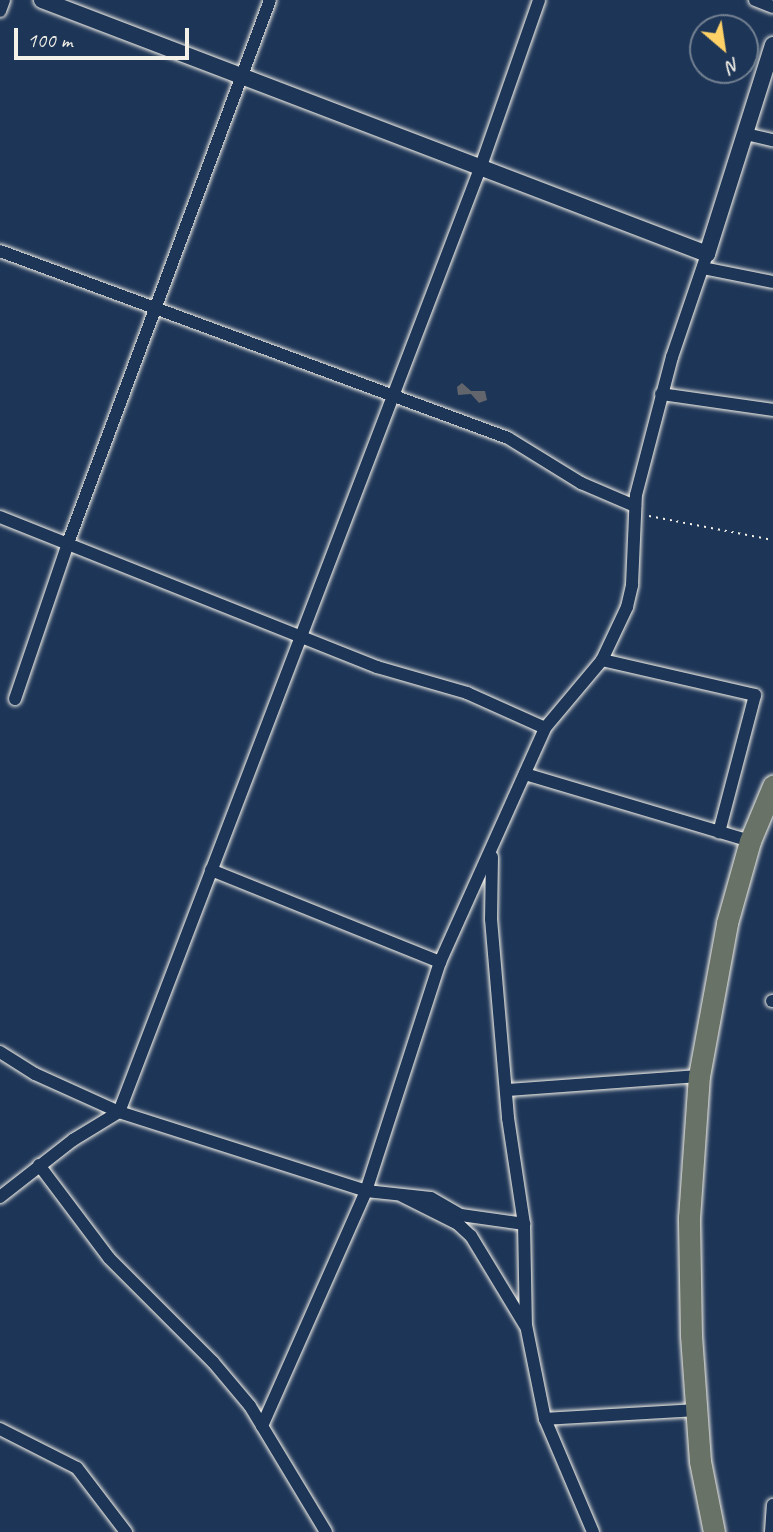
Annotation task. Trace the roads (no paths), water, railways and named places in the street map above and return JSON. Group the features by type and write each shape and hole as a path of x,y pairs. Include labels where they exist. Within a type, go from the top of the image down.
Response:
{"highway":[{"path":"714,1532 700,1461 689,1218 699,1076 727,923 750,841 773,786"}],"street":[{"path":"0,11 4,0"},
{"path":"42,0 481,166 705,261 773,282"},
{"path":"15,699 68,543 270,0"},
{"path":"0,1197 39,1165 119,1112 303,636 390,396 481,166 539,0"},
{"path":"755,0 773,6"},
{"path":"262,1426 366,1191 440,962 545,728 601,660 632,585 634,510 661,394 773,46"},
{"path":"746,134 773,140"},
{"path":"0,251 154,310 508,438 580,483 634,510"},
{"path":"661,394 773,410"},
{"path":"0,517 377,667 467,693 545,728"},
{"path":"601,660 755,695 719,832"},
{"path":"525,774 750,841"},
{"path":"492,851 491,919 507,1090 524,1224 526,1325 545,1419 593,1532"},
{"path":"211,870 440,962"},
{"path":"0,1052 35,1074 119,1112 366,1191 398,1194 460,1219 524,1224"},
{"path":"507,1090 699,1076"},
{"path":"39,1165 109,1258 213,1362 262,1426 326,1532"},
{"path":"460,1219 526,1325"},
{"path":"545,1419 696,1410"},
{"path":"0,1429 78,1468 126,1532"},
{"path":"771,1532 773,1505"}]}
